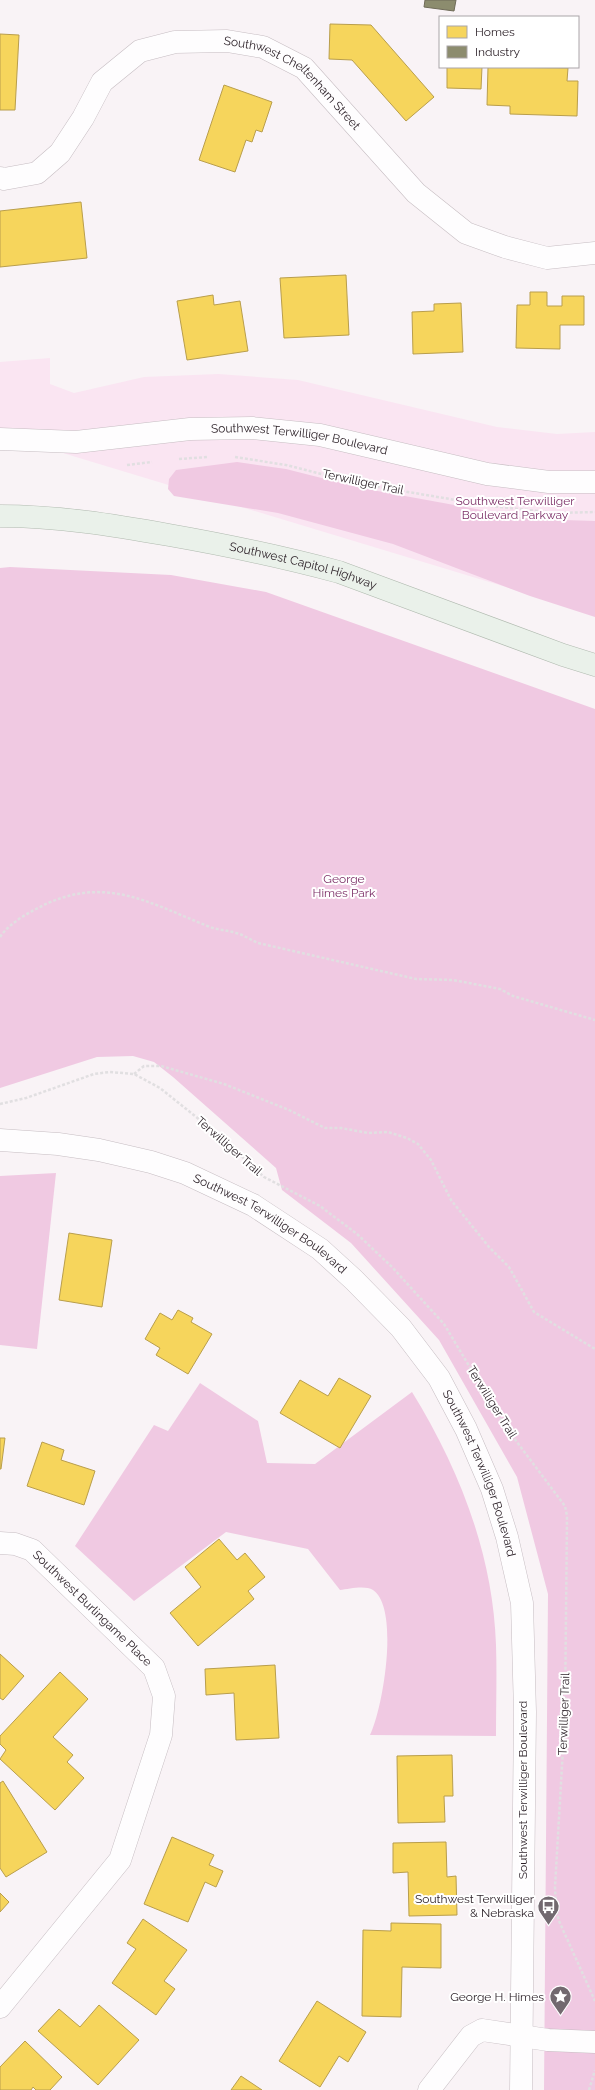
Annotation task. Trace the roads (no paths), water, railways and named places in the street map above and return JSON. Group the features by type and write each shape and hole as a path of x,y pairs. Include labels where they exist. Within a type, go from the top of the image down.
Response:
{"main road":[{"name":"Southwest Cheltenham Street","path":"0,178 4,180 37,173 60,153 83,118 102,82 140,51 175,42 227,41 263,47 304,68 416,193 466,233 548,258 595,253"},
{"name":"Southwest Terwilliger Boulevard","path":"0,439 76,442 190,429 252,428 320,435 494,475 548,482 595,482"},
{"name":"Southwest Capitol Highway","path":"0,516 66,520 122,526 196,539 305,563 339,572 563,655 595,664"},
{"name":"Southwest Terwilliger Boulevard","path":"0,1140 58,1144 100,1150 151,1162 185,1173 253,1205 320,1249 354,1280 402,1328 439,1378 466,1429 492,1489 507,1537 522,1603 525,1712 521,2090"},
{"name":"Southwest Burlingame Place","path":"0,1543 14,1544 32,1550 154,1668 164,1696 161,1735 120,1860 0,2007"},
{"path":"429,2090 471,2036 476,2032 492,2031 548,2040 595,2042"}],"place":[{"name":"Southwest Terwilliger & Nebraska","path":"549,1926"},
{"name":"George H. Himes","path":"560,2016"}],"park label":[{"name":"Southwest Terwilliger Boulevard Parkway","path":"515,508"},
{"name":"George Himes Park","path":"344,886"}]}
